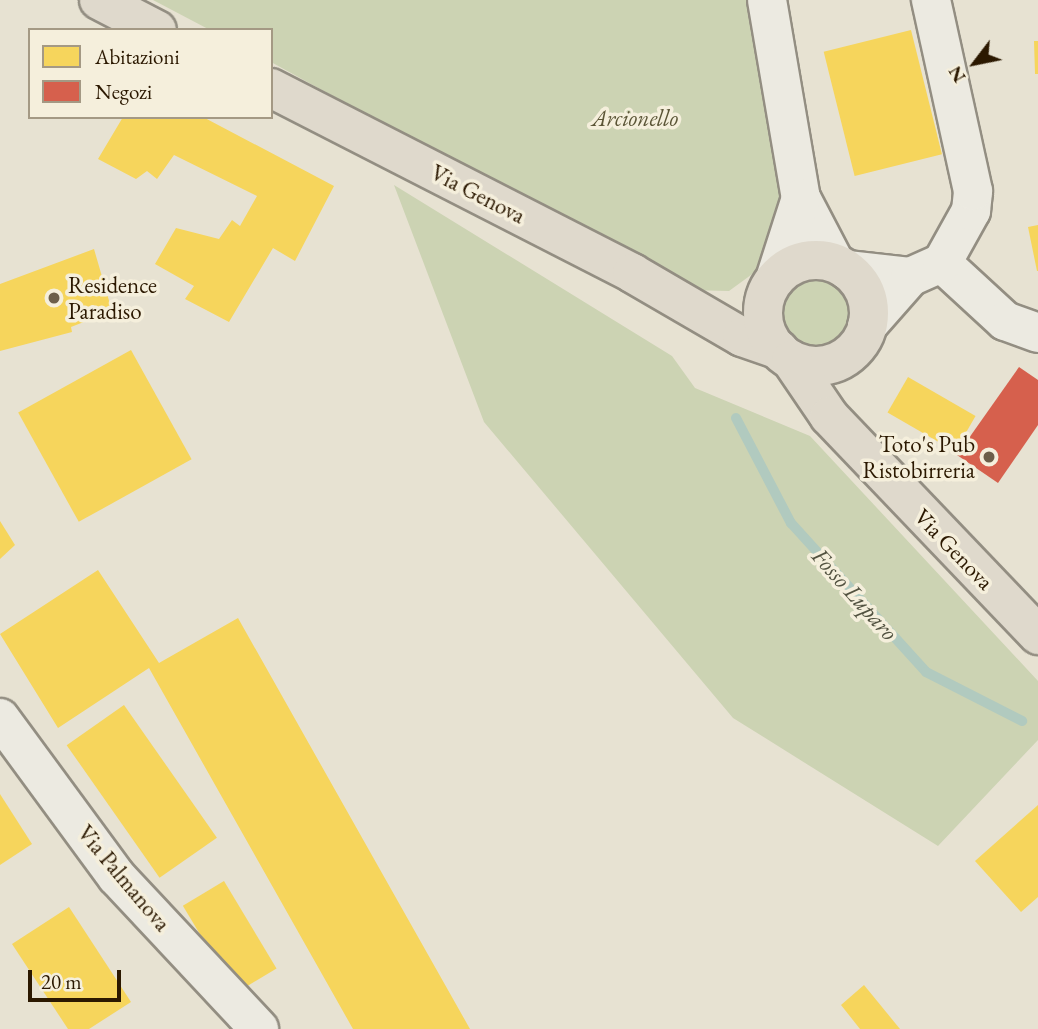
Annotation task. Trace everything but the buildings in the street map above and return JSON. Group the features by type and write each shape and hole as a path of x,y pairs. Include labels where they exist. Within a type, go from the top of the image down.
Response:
{"main road":[{"path":"99,0 154,28"},
{"name":"Via Genova","path":"273,89 785,355 871,462 1038,635"},
{"path":"682,303 771,285 809,260 841,267 866,295 867,326 861,341 837,361 806,365 785,355 764,323 771,285"},
{"name":"Via Genova","path":"837,361 842,408 871,462"}],"street":[{"path":"767,0 800,198 841,267 926,270 1004,321 1038,333"},
{"path":"867,326 965,230 972,191 931,0"},
{"path":"771,285 800,198"},
{"name":"Via Palmanova","path":"0,718 117,877 259,1029"}],"green space":[{"name":"Arcionello","path":"153,0 747,0 785,194 766,264 729,291 686,290 273,63 273,28 206,28"},
{"path":"394,185 672,356 695,388 810,436 1038,681 1038,740 938,846 733,718 484,422"},
{"path":"816,276 830,279 842,287 850,299 853,313 850,327 842,339 830,347 816,350 802,347 790,339 782,327 779,313 782,299 790,287 802,279"}],"waterway":[{"name":"Fosso Luparo","path":"736,418 791,523 926,672 1022,721"}],"place":[{"name":"Residence Paradiso","path":"54,298"},
{"name":"Toto's Pub Ristobirreria","path":"989,457"}]}
